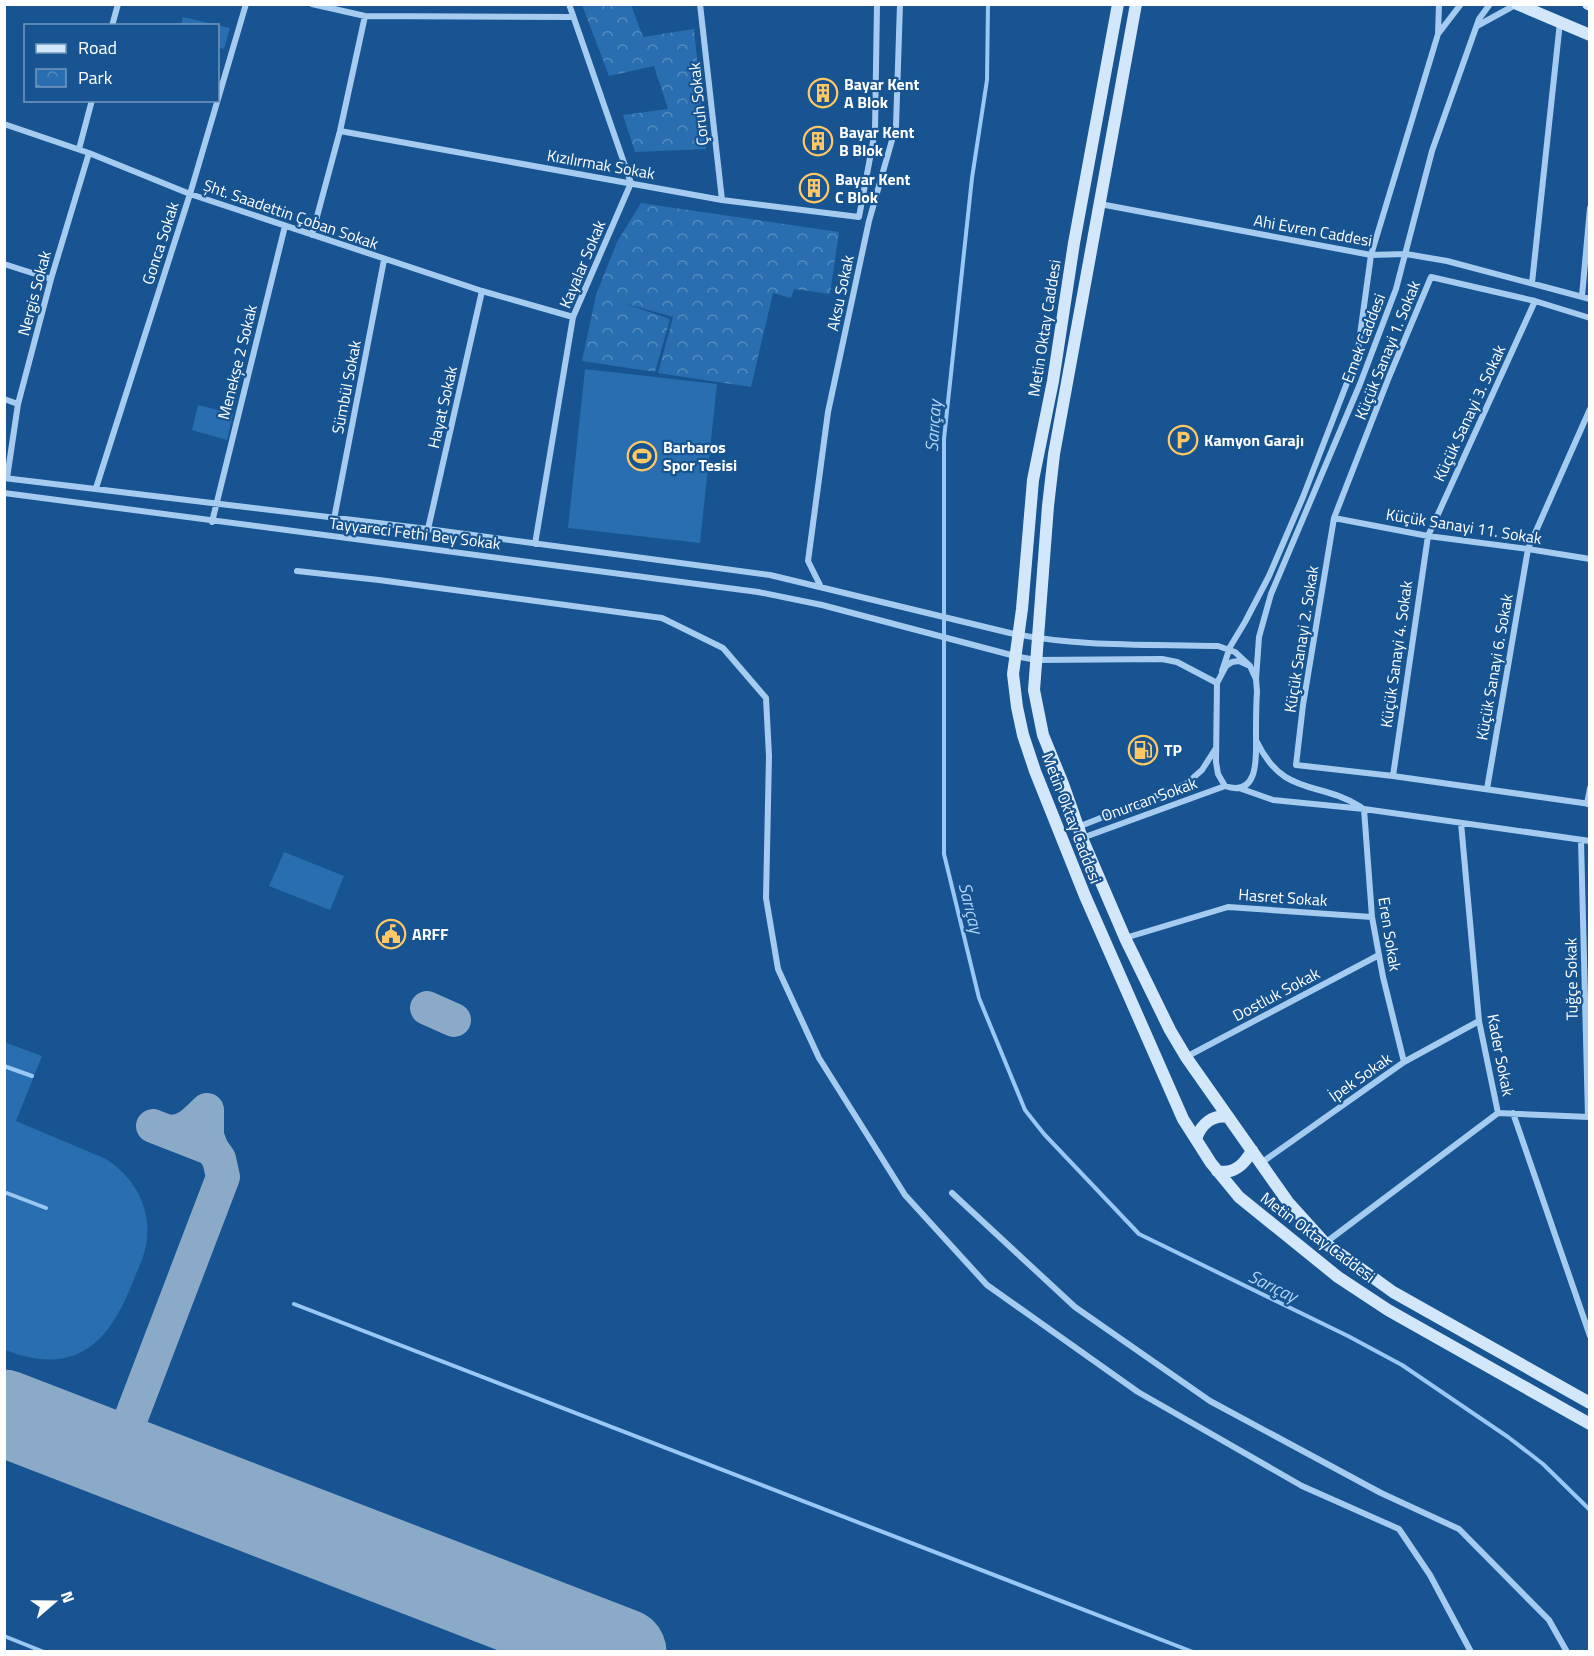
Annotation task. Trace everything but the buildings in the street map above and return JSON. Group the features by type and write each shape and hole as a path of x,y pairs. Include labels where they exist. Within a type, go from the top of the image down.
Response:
{"street":[{"path":"113,24 118,4"},
{"name":"Gonca Sokak","path":"219,96 246,4"},
{"path":"312,4 365,15 572,17"},
{"path":"568,4 631,183"},
{"name":"Çoruh Sokak","path":"700,4 722,200"},
{"name":"Kızılırmak Sokak","path":"340,131 722,200 859,217 875,131 877,4"},
{"name":"Aksu Sokak","path":"821,587 808,561 828,412 869,221 896,126 900,4"},
{"name":"Metin Oktay Caddesi","path":"1118,4 1034,480 1013,656 1017,707 1023,735 1085,896 1183,1119 1217,1171 1239,1197 1338,1277 1388,1310 1590,1424"},
{"name":"Metin Oktay Caddesi","path":"1136,4 1054,454 1034,690 1043,735 1080,832 1125,938 1170,1030 1186,1057 1287,1202 1325,1243 1393,1292 1590,1403"},
{"path":"1439,4 1438,34 1371,255 1357,357 1303,497 1269,576 1229,650 1217,683 1216,768 1225,786 1239,788 1273,800 1364,808 1590,841"},
{"path":"1438,34 1461,4"},
{"name":"Emek Caddesi","path":"1239,788 1245,786 1253,776 1256,763 1256,679 1259,637 1271,594 1360,384 1396,289 1432,151 1479,19 1490,4"},
{"path":"1477,26 1517,4 1590,35"},
{"path":"312,235 340,131 365,15"},
{"path":"1532,283 1560,21"},
{"path":"79,149 91,102"},
{"name":"Gonca Sokak","path":"96,488 217,102"},
{"name":"Şht. Saadettin Çoban Sokak","path":"4,124 79,149 190,194 384,260 573,317"},
{"name":"Nergis Sokak","path":"6,478 18,404 51,279 89,153"},
{"name":"Kayalar Sokak","path":"535,544 573,317 631,183"},
{"name":"Ahi Evren Caddesi","path":"1100,204 1371,255 1406,254 1478,268 1586,298"},
{"path":"1586,298 1590,208"},
{"name":"Menekşe 2 Sokak","path":"212,522 285,226"},
{"name":"Sümbül Sokak","path":"334,519 384,260"},
{"path":"4,264 51,279"},
{"name":"Küçük Sanayi 1. Sokak","path":"1334,518 1389,377 1431,278 1535,301 1590,318"},
{"name":"Hayat Sokak","path":"428,529 482,291"},
{"name":"Küçük Sanayi 3. Sokak","path":"1428,536 1535,301"},
{"path":"4,399 18,404"},
{"name":"Küçük Sanayi 6. Sokak","path":"1487,789 1528,549 1590,409"},
{"name":"Tayyareci Fethi Bey Sokak","path":"6,478 428,529 749,572 1040,639 1076,643 1218,646 1229,650"},
{"name":"Tayyareci Fethi Bey Sokak","path":"4,494 758,592 822,605 1013,656 1036,660 1162,659 1177,662 1217,683"},
{"name":"Küçük Sanayi 11. Sokak","path":"1334,518 1428,536 1590,559"},
{"name":"Küçük Sanayi 2. Sokak","path":"1334,518 1303,705 1296,765 1392,776"},
{"name":"Küçük Sanayi 4. Sokak","path":"1392,776 1428,536"},
{"path":"297,571 662,618 723,648 766,698 769,756 766,898 778,969 819,1058 905,1195 987,1285 1138,1392 1302,1486 1399,1529 1430,1575 1471,1652"},
{"path":"1229,650 1243,658 1256,679"},
{"path":"1222,671 1232,662 1245,663 1250,666"},
{"path":"1256,740 1273,767 1287,779 1313,790 1347,798 1364,808"},
{"name":"Onurcan Sokak","path":"1080,832 1186,784 1202,770 1216,747"},
{"path":"1392,776 1588,804 1590,788"},
{"name":"Onurcan Sokak","path":"1080,832 1225,786"},
{"name":"Eren Sokak","path":"1364,808 1372,917 1404,1062"},
{"name":"Kader Sokak","path":"1325,1243 1498,1113 1479,1021 1461,823"},
{"name":"Tuğçe Sokak","path":"1581,840 1589,1117"},
{"name":"Hasret Sokak","path":"1125,938 1228,907 1372,917"},
{"name":"Dostluk Sokak","path":"1186,1057 1379,955"},
{"name":"İpek Sokak","path":"1261,1163 1404,1062 1479,1021"},
{"path":"1498,1113 1589,1117"},
{"path":"1514,1113 1590,1336"},
{"path":"1196,1139 1204,1124 1221,1116 1228,1117"},
{"path":"1217,1171 1230,1172 1238,1168 1252,1150"},
{"path":"952,1193 1074,1307 1210,1401 1381,1492 1459,1529 1549,1620 1567,1652"}],"green space":[{"path":"582,5 631,5 643,37 694,29 706,149 635,152 623,115 668,109 654,66 609,76"},
{"path":"183,17 213,24 181,24"},
{"path":"219,25 230,28 224,49 219,47"},
{"path":"641,203 839,232 830,294 794,289 791,298 773,293 751,387 658,373 673,317 620,302 670,319 655,372 582,361 596,295 617,242"},
{"name":"Barbaros Spor Tesisi","path":"585,369 717,384 700,543 568,528"},
{"path":"198,405 233,414 227,440 192,430"},
{"path":"284,852 344,876 330,910 269,886"},
{"path":"4,1042 42,1056 16,1121 106,1159 126,1176 145,1210 147,1236 145,1250 122,1306 111,1325 99,1339 85,1350 68,1357 50,1360 5,1350"}],"waterway":[{"name":"Sarıçay","path":"988,4 987,80 972,178 944,439 944,854 979,998 1025,1110 1044,1134 1139,1234 1348,1336 1402,1365 1508,1437 1543,1464 1590,1510"},
{"path":"4,1066 32,1076"},
{"path":"4,1192 46,1208"},
{"path":"294,1304 1193,1652"},
{"path":"4,1636 44,1652"}],"taxiway":[{"path":"427,1008 454,1020"},
{"path":"170,1132 186,1128 207,1110 207,1136 212,1149"},
{"path":"131,1418 223,1177 219,1159 212,1149 153,1126"},
{"path":"83,1443 110,1437 131,1418 129,1441 146,1469"}],"runway":[{"path":"4,1413 623,1652"}],"place":[{"name":"Bayar Kent A Blok","path":"823,93"},
{"name":"Bayar Kent B Blok","path":"818,141"},
{"name":"Bayar Kent C Blok","path":"814,188"},
{"name":"Kamyon Garajı","path":"1183,440"},
{"name":"Barbaros Spor Tesisi","path":"642,456"},
{"name":"TP","path":"1143,750"},
{"name":"ARFF","path":"391,934"}]}
